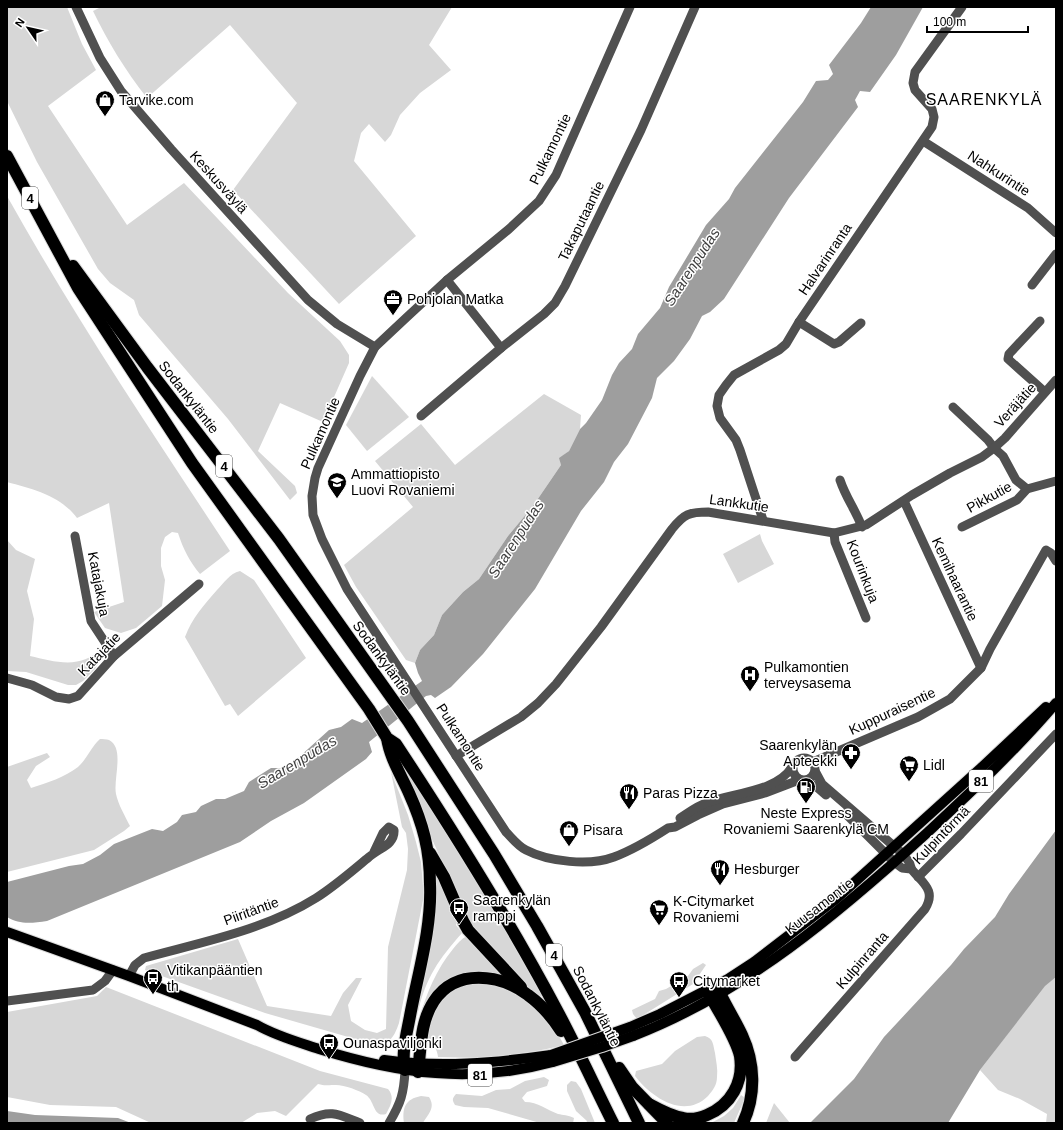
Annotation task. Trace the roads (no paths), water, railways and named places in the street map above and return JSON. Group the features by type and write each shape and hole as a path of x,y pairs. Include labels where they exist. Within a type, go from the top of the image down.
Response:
{"highway":[{"name":"Sodankyläntie","path":"7,156 78,288 192,463 369,709 387,738 396,744 463,846 560,1015 613,1123"},
{"name":"Sodankyläntie","path":"53,240 147,367 279,539 408,721 494,854 537,926 585,1012 640,1123"},
{"path":"387,738 389,751 416,809 428,849 430,875 430,908 404,1066"},
{"path":"428,849 444,877 468,930 528,994 545,1009 561,1031 570,1036"},
{"path":"418,1067 422,1029 434,1001 449,986 466,978 487,977 509,983 528,994"},
{"path":"649,1104 669,1115 684,1119 693,1118 702,1116 721,1107 729,1100 734,1092 738,1083 740,1071 740,1055 725,1023 714,992"},
{"path":"714,992 741,1034 750,1058 752,1081 751,1101 743,1123"},
{"path":"608,1059 616,1063 632,1087 667,1123"}],"main road":[{"name":"Kuusamontie","path":"418,1067 482,1074 520,1070 552,1058 602,1047 631,1032 677,1016 714,992 836,899 1056,698"},
{"name":"Kuusamontie","path":"714,992 742,980 808,934 894,862 960,802 1028,734 1056,703"},
{"path":"7,932 257,1024 268,1025 341,1050 404,1066"},
{"name":"81","path":"404,1066 418,1067"}],"street":[{"name":"Keskusväylä","path":"76,7 100,58 121,91 171,149 308,300 338,324 375,347"},
{"name":"Pulkamontie","path":"630,7 556,175 539,201 509,229 447,280 375,347 360,376 318,468 312,496 312,515 322,539 347,588 408,684 506,832 525,849 535,854 561,860 579,861 607,859 627,852 668,828 674,827 723,804 765,793 802,780"},
{"name":"Takaputaantie","path":"420,416 544,314 555,303 565,286 641,130 695,7"},
{"name":"Halvarinranta","path":"763,520 736,440 720,418 717,406 719,395 734,375 779,350 786,344 799,322 932,127 934,117 932,109 915,90 913,83 915,72 962,7"},
{"name":"Nahkurintie","path":"923,141 1028,208 1056,233"},
{"path":"1032,285 1056,254"},
{"path":"447,280 501,348"},
{"path":"1040,321 1009,354 1008,359 1046,392"},
{"path":"799,322 834,344 839,342 861,323"},
{"name":"Veräjätie","path":"994,448 1005,438 1056,380"},
{"path":"953,407 1003,456 1016,480 1027,490 1056,481"},
{"name":"Lankkutie","path":"456,756 521,717 538,703 556,684 601,627 681,518 687,514 693,512 708,512 834,533 862,527 950,473 982,457 994,448"},
{"path":"840,480 846,497 856,513 862,527"},
{"name":"Pikkutie","path":"962,527 1017,500 1027,490"},
{"name":"Kemihaarantie","path":"904,501 981,668"},
{"name":"Kourinkuja","path":"834,533 835,542 866,618"},
{"name":"Katajakuja","path":"76,536 91,621 114,656"},
{"name":"Kuppuraisentie","path":"814,767 911,720 950,699 981,668 990,649 1046,550 1051,553 1056,561"},
{"name":"Katajatie","path":"7,678 32,685 56,697 69,699 78,696 114,656 199,584"},
{"name":"Kulpintörmä","path":"903,854 909,862 911,869 918,877 1056,734"},
{"path":"894,862 870,836 818,788 793,774 792,767 795,761 800,758 806,758 814,767 822,784 903,854"},
{"name":"Pulkamontie","path":"668,828 672,823 704,804 764,787 776,782 788,773 792,767"},
{"path":"802,780 812,777 814,767"},
{"name":"Piiritäntie","path":"129,976 135,965 144,958 228,935 291,912 332,888 374,852"},
{"name":"Kulpintörmä","path":"894,862 902,868 911,869"},
{"name":"Kulpinranta","path":"795,1057 925,909 930,898 929,892 918,877"},
{"path":"7,1001 93,990 105,981 113,970"},
{"path":"389,1123 398,1107 402,1095 404,1066"},
{"path":"310,1119 320,1114 327,1113 336,1114 360,1123"}],"water":[{"name":"Saarenpudas","path":"871,7 923,7 896,55 870,92 860,91 855,100 858,107 789,198 724,299 710,312 702,316 690,339 674,361 657,378 652,398 628,444 614,462 604,482 581,511 535,589 483,654 451,687 435,698 431,695 426,696 369,742 372,752 366,759 304,803 271,821 240,842 47,921 31,923 21,922 7,917 7,882 69,866 83,864 100,855 114,844 152,829 163,831 177,822 182,815 196,812 201,806 216,799 225,799 244,791 249,782 271,768 287,768 329,730 341,727 352,719 362,723 422,681 415,663 420,650 434,635 442,615 463,592 479,579 508,536 533,506 561,465 559,458 569,451 580,429 602,400 612,375 619,363 632,349 638,334 660,308 669,287 706,225 729,199 735,188 803,102 816,81 828,80 833,74 829,65 861,23"},
{"path":"1056,830 1056,977 1045,986 980,1070 948,1123 810,1123 854,1079 884,1037 995,917 1009,894"},
{"path":"7,1111 35,1115 118,1118 131,1123 7,1123"}],"place":[{"name":"Tarvike.com","path":"105,117"},
{"name":"Pohjolan Matka","path":"393,316"},
{"name":"Ammattiopisto Luovi Rovaniemi","path":"337,499"},
{"name":"Pulkamontien terveysasema","path":"750,692"},
{"name":"Saarenkylän Apteekki","path":"851,770"},
{"name":"Lidl","path":"909,782"},
{"name":"Neste Express Rovaniemi Saarenkylä CM","path":"806,804"},
{"name":"Paras Pizza","path":"629,810"},
{"name":"Pisara","path":"569,847"},
{"name":"Hesburger","path":"720,886"},
{"name":"Saarenkylän ramppi","path":"459,925"},
{"name":"K-Citymarket Rovaniemi","path":"659,926"},
{"name":"Vitikanpääntien th","path":"153,995"},
{"name":"Citymarket","path":"679,998"},
{"name":"Ounaspaviljonki","path":"329,1060"}],"district":[{"name":"SAARENKYLÄ","path":"984,99"}]}
